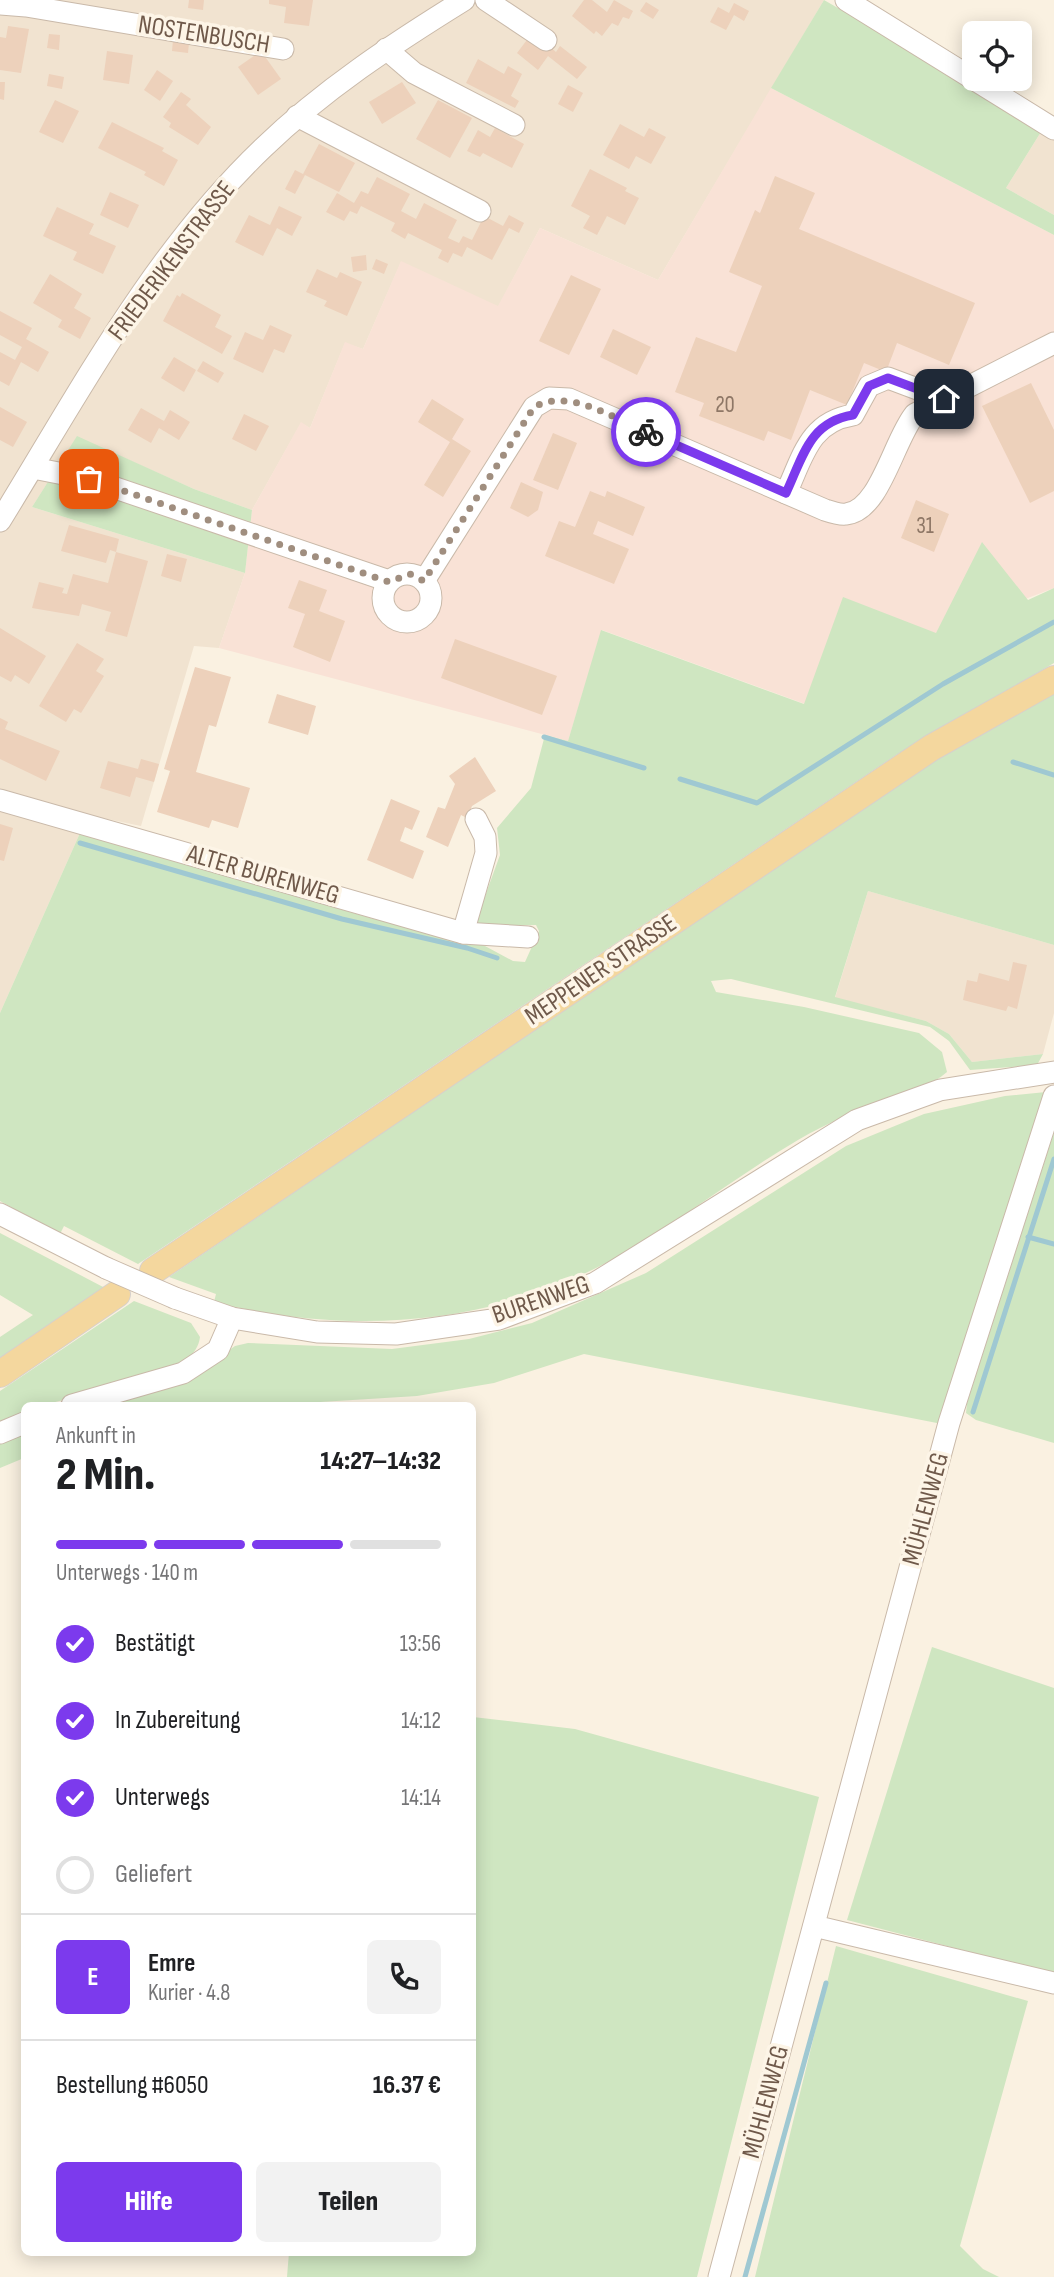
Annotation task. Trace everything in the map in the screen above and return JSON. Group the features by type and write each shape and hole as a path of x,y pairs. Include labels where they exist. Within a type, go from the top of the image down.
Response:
{"main road":[{"name":"MEPPENER STRASSE","path":"153,1270 931,748 1054,679"},
{"path":"0,1374 117,1294"}],"street":[{"name":"FRIEDERIKENSTRASSE","path":"0,521 106,348 169,255 225,187 297,116 386,49 464,0"},
{"path":"486,0 546,40"},
{"path":"846,0 1054,129"},
{"name":"NOSTENBUSCH","path":"0,4 28,3 283,49"},
{"path":"386,49 414,73 514,125"},
{"path":"297,116 480,211"},
{"path":"424,581 534,407 549,398 569,399 825,510 845,515 861,510 872,499 903,428 915,414 1054,343"},
{"path":"786,493 810,441 833,418 853,415 869,386 888,378 944,399"},
{"path":"45,447 89,479"},
{"path":"33,468 89,479 389,582 410,574 424,581 431,596 431,604 422,617 407,623 399,621 386,611 382,596 389,582"},
{"name":"ALTER BURENWEG","path":"0,800 463,933 528,937"},
{"path":"463,933 486,853 485,837 476,819"},
{"name":"BURENWEG","path":"0,1214 106,1268 175,1298 232,1318 317,1332 396,1334 499,1319 595,1283 857,1120 940,1090 1022,1075 1054,1073"},
{"name":"MÜHLENWEG","path":"719,2277 950,1423 1054,1096"},
{"path":"82,1402 183,1373 218,1350 232,1318"},
{"path":"0,1433 21,1424"},
{"path":"814,1926 1054,1983"}],"shaded area":[{"path":"0,0 824,0 658,280 540,228 498,307 401,262 363,349 345,343 310,428 301,423 252,510 194,489 77,437 32,507 245,573 219,648 194,646 141,826 88,815 0,1013"},
{"path":"771,88 1054,235 1054,588 936,633 805,704 602,630 568,741 219,648 245,573 252,510 301,422 310,428 345,342 363,349 401,261 498,306 540,228 658,280"},
{"path":"1044,127 1054,133 1054,215 1006,188"},
{"path":"868,891 1054,945 1054,1013 1043,1054 972,1062 949,1034 926,1021 835,998"}],"green space":[{"path":"824,0 962,80 962,91 982,91 1044,127 1006,188 1054,215 1054,235 771,88"},
{"path":"77,436 194,489 252,510 245,573 32,507"},
{"path":"982,542 1028,600 1054,588 1054,663 896,755 138,1264 64,1226 60,1234 0,1201 0,1013 80,833 374,919 472,939 513,961 525,962 539,931 536,925 477,926 477,918 500,855 497,828 531,788 545,735 568,741 601,630 804,704 843,597 936,633"},
{"path":"1054,691 1054,945 868,891 835,997 926,1021 949,1034 972,1062 1043,1054 1037,1065 970,1070 949,1041 930,1027 731,979 711,981 716,992 804,1007 919,1033 942,1052 947,1072 927,1085 854,1112 809,1134 606,1263 560,1284 512,1301 414,1319 314,1319 214,1302 216,1294 169,1277 949,750"},
{"path":"1046,1092 942,1424 584,1354 494,1383 417,1396 320,1402 107,1402 200,1371 235,1346 248,1343 392,1349 469,1339 532,1323 646,1273 846,1146 924,1114 1005,1096"},
{"path":"1054,1132 1054,1443 976,1420 966,1413"},
{"path":"0,1233 105,1288 0,1359 0,1337 33,1315 0,1295"},
{"path":"134,1301 191,1323 200,1337 194,1352 173,1366 138,1380 55,1402 21,1402 21,1416 0,1426 0,1391"},
{"path":"21,1430 21,1459 0,1468 0,1440"},
{"path":"932,1647 1054,1688 1054,1974 847,1920"},
{"path":"476,1717 575,1729 819,1797 697,2277 287,2277 289,2256 476,2256"},
{"path":"836,1946 1028,2001 960,2246 983,2269 999,2277 755,2277"}],"building":[{"path":"189,0 204,0 203,10 188,8"},
{"path":"269,0 313,0 309,26 284,23 286,7 269,4"},
{"path":"584,0 592,0 607,12 614,0 633,11 629,19 623,17 618,26 612,23 602,36 596,31 594,34 572,16"},
{"path":"646,2 659,10 653,19 640,11"},
{"path":"734,3 749,11 744,21 734,15 726,30 710,22 718,7 729,13"},
{"path":"8,26 29,29 21,73 0,70 0,37 6,38"},
{"path":"533,32 556,52 560,46 587,67 577,79 548,56 538,70 517,53"},
{"path":"49,34 60,35 59,50 47,48"},
{"path":"173,40 189,43 188,53 172,51"},
{"path":"107,51 133,55 129,84 103,80"},
{"path":"261,51 281,79 258,95 238,67"},
{"path":"478,59 504,74 508,66 522,74 511,96 519,101 515,108 466,83"},
{"path":"157,70 173,81 160,101 144,90"},
{"path":"49,74 64,77 62,89 47,86"},
{"path":"0,82 5,82 4,100 0,99"},
{"path":"402,82 416,103 382,124 369,102"},
{"path":"568,85 583,93 573,112 558,104"},
{"path":"181,92 191,99 186,105 211,127 198,145 169,127 171,123 163,117"},
{"path":"55,100 79,111 63,143 39,132"},
{"path":"438,100 472,118 450,158 416,139"},
{"path":"112,122 164,148 162,151 178,160 164,186 144,175 146,172 98,148"},
{"path":"620,124 644,137 649,128 666,137 651,164 636,156 629,169 603,155"},
{"path":"495,128 524,144 512,168 483,153 480,157 467,151 478,130 490,137"},
{"path":"319,144 355,163 339,192 305,175 295,194 285,189 295,170 303,174"},
{"path":"590,169 627,188 625,191 639,198 625,225 607,216 597,235 583,228 590,216 571,206"},
{"path":"775,176 815,193 799,229 975,303 949,365 897,343 886,372 864,363 847,405 810,390 791,440 768,431 764,441 699,416 704,403 675,392 696,337 736,352 762,286 729,272 755,210 760,213"},
{"path":"377,177 410,194 401,211 416,219 424,203 457,220 448,238 459,243 463,236 472,240 484,216 503,226 509,215 524,223 519,233 509,228 492,260 467,247 462,257 453,253 448,263 438,258 442,250 408,233 405,239 391,231 395,223 361,206 357,214 350,211 344,221 326,212 337,193 354,203 361,191 368,194"},
{"path":"110,192 139,205 128,228 100,215"},
{"path":"279,206 302,217 292,236 277,228 263,256 235,242 249,215 270,225"},
{"path":"57,207 94,224 89,234 116,246 103,274 73,260 77,252 43,236"},
{"path":"366,255 367,270 353,272 351,257"},
{"path":"376,259 388,264 384,274 372,269"},
{"path":"317,269 337,278 340,272 362,282 347,316 324,306 327,301 306,292"},
{"path":"50,274 82,294 74,308 91,318 80,339 58,327 62,320 33,303"},
{"path":"571,275 601,289 569,355 539,341"},
{"path":"182,293 221,315 215,327 232,336 222,354 163,321 177,295 180,297"},
{"path":"0,311 32,328 26,339 49,352 38,372 21,362 9,386 0,381 0,352 15,360 22,347 0,335"},
{"path":"270,325 292,335 284,353 274,349 263,373 233,359 245,332 263,340"},
{"path":"613,329 651,347 637,375 600,357"},
{"path":"174,357 196,370 184,392 161,378"},
{"path":"203,361 224,373 218,383 197,371"},
{"path":"1031,383 1054,430 1054,491 1030,503 982,406"},
{"path":"432,399 464,419 452,439 471,451 443,497 424,485 450,442 418,422"},
{"path":"0,407 27,422 13,447 0,440"},
{"path":"141,408 164,421 170,410 190,422 179,440 159,428 151,443 128,430"},
{"path":"244,414 269,426 256,451 232,439"},
{"path":"553,433 577,443 558,490 533,480"},
{"path":"521,482 543,492 538,510 528,517 510,508"},
{"path":"590,491 605,497 607,491 645,507 633,536 598,521 593,534 629,549 614,584 545,556 559,521 575,527"},
{"path":"916,500 949,514 934,552 901,538"},
{"path":"69,525 119,539 116,552 110,550 106,563 61,551"},
{"path":"116,552 148,561 127,637 105,631 111,612 82,604 79,616 32,608 39,582 64,588 62,593 67,594 73,574 108,583"},
{"path":"167,554 187,559 181,582 161,576"},
{"path":"299,580 327,590 319,611 345,621 330,662 293,647 305,614 288,608"},
{"path":"0,628 46,656 29,684 15,675 11,682 0,676"},
{"path":"455,639 557,676 542,715 441,678"},
{"path":"77,643 104,659 96,671 104,676 81,713 74,709 66,722 39,706"},
{"path":"195,667 231,677 216,727 209,725 196,772 250,788 238,828 212,820 209,828 157,812 170,771 164,769"},
{"path":"277,694 316,706 308,735 268,723"},
{"path":"0,718 8,722 5,729 60,751 46,781 0,759"},
{"path":"475,757 496,791 472,806 467,818 461,815 448,847 426,837 438,807 445,809 455,784 449,776"},
{"path":"141,759 159,764 154,782 136,777 130,797 100,788 108,761 138,769"},
{"path":"391,799 420,811 412,830 405,827 400,841 424,851 413,879 367,860"},
{"path":"0,824 13,828 4,861 0,860"},
{"path":"1013,962 1027,965 1017,1009 1008,1006 1006,1011 963,1000 967,980 977,982 979,973 1009,981"}],"waterway":[{"path":"680,779 757,803 943,684 1054,622"},
{"path":"544,737 644,768"},
{"path":"1013,762 1054,775"},
{"path":"80,843 342,919 467,948 497,958"},
{"path":"973,1412 1054,1159"},
{"path":"1028,1237 1054,1244"},
{"path":"745,2277 826,1983"}],"way so far":[{"path":"89,479 389,582 402,574 418,576 424,581 534,407 549,398 569,399 646,432"}],"route":[{"path":"646,432 786,493 810,441 833,418 853,415 869,386 888,378 944,399"}]}
